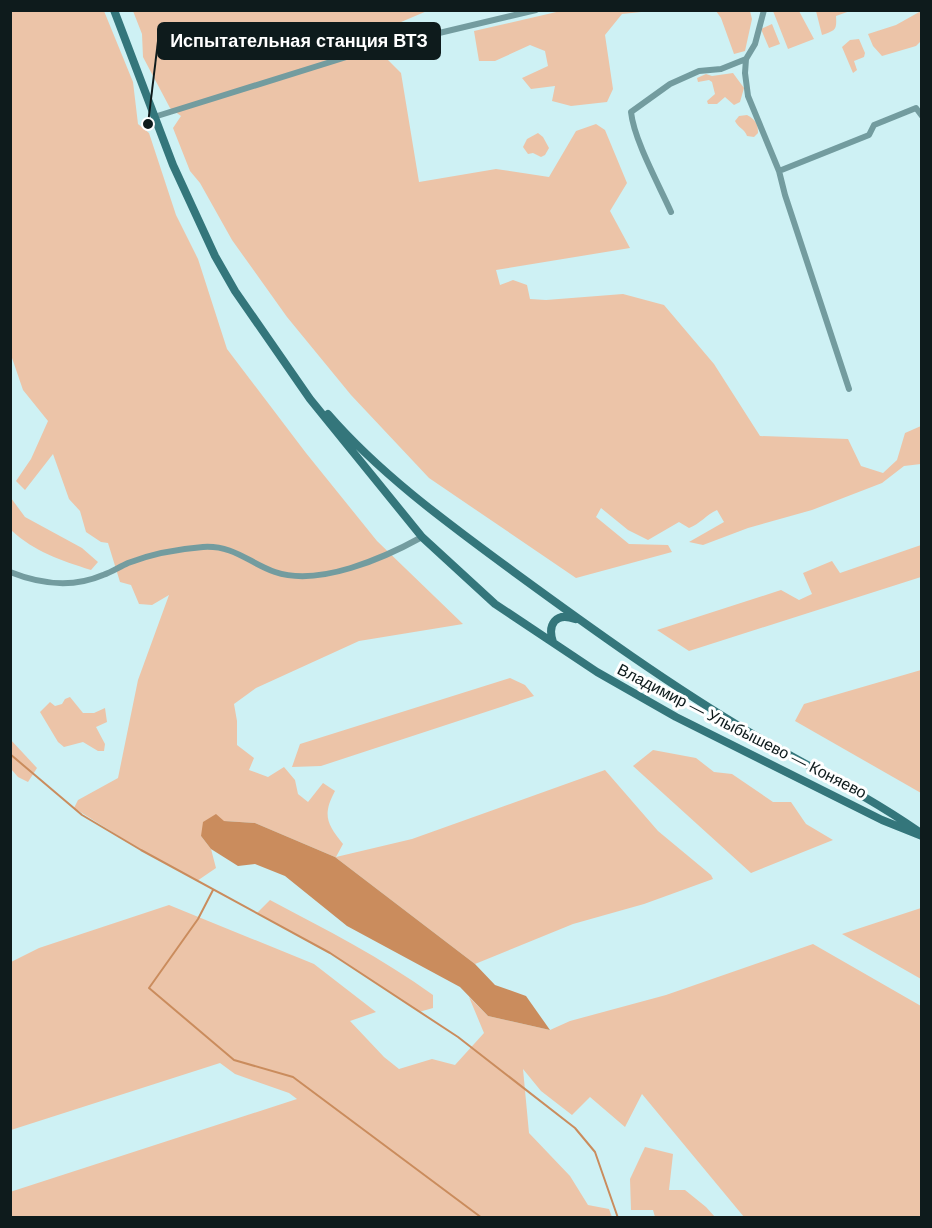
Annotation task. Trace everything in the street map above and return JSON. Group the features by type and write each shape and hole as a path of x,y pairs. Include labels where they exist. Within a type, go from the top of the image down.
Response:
{"main road":[{"name":"Владимир — Улыбышево — Коняево","path":"114,10 172,165 215,256 241,300 310,399 422,537 495,604 597,672 676,717 882,820 921,835"},
{"name":"Владимир — Улыбышево — Коняево","path":"285,363 346,434 396,481 492,555 584,623 753,734 894,814 921,835"},
{"name":"Владимир — Улыбышево — Коняево","path":"553,642 550,634 551,625 558,618 567,616 584,623"}],"street":[{"path":"154,117 372,49 536,10"},
{"path":"764,10 755,44 746,59 748,96 779,171 849,389"},
{"path":"671,212 643,150 631,112 670,84 699,71 721,69 746,59"},
{"path":"779,171 869,135 874,125 916,108 921,116"},
{"path":"10,572 32,580 56,583 77,582 101,576 153,555 204,547 232,551 273,572 289,576 309,576 356,567 392,554 422,537"}],"shaded area":[{"path":"565,10 651,11 622,14 605,35 613,89 607,102 571,106 552,101 555,86 531,89 522,78 548,66 545,51 530,45 495,61 479,61 474,31"},
{"path":"816,10 850,11 836,16 834,29 822,35"},
{"path":"11,11 104,11 133,82 138,124 149,133 176,215 198,259 227,349 377,541 463,624 359,641 256,688 234,704 237,745 254,758 249,770 268,777 284,767 295,780 298,794 308,802 323,783 335,791 329,807 328,819 333,831 343,844 336,857 412,839 605,770 658,831 713,879 644,904 573,924 475,964 335,857 255,823 224,821 201,836 211,849 216,868 197,881 74,808 78,800 118,778 138,680 169,595 152,605 139,604 131,585 120,582 108,543 101,542 86,532 80,511 69,499 53,454 25,490 16,481 31,459 48,421 23,390 11,355"},
{"path":"133,11 427,11 394,25 380,52 401,73 419,182 496,169 549,177 576,131 596,124 605,130 627,183 610,211 630,248 496,270 500,285 513,280 527,285 530,299 546,300 623,294 664,305 714,364 760,436 848,439 861,466 883,473 897,460 905,433 921,426 921,464 904,466 882,483 812,510 748,528 703,545 689,542 724,522 717,510 689,528 679,522 648,540 628,530 601,508 596,517 629,544 668,545 672,552 576,578 429,478 351,395 287,317 232,240 200,183 190,171 173,128 181,116 170,108 143,57 142,34"},
{"path":"716,11 750,11 752,19 745,51 734,54 721,18"},
{"path":"773,11 799,11 814,39 788,49"},
{"path":"921,11 920,42 916,46 882,56 873,46 868,34 896,25"},
{"path":"772,24 780,44 769,48 761,29"},
{"path":"859,39 865,53 864,57 854,61 857,70 853,73 842,47 850,40"},
{"path":"733,73 744,88 740,102 734,105 725,97 717,104 708,104 707,101 715,94 712,82 709,80 698,82 697,78 706,74 712,76"},
{"path":"747,115 757,125 758,133 754,137 747,136 735,121 739,116"},
{"path":"538,133 549,148 541,157 533,153 528,154 523,147 527,139"},
{"path":"11,498 25,517 82,548 98,562 91,570 48,554 20,538 11,530"},
{"path":"921,545 921,577 689,651 657,630 781,590 799,600 812,594 803,573 832,561 840,573"},
{"path":"921,670 921,793 795,721 804,704"},
{"path":"510,678 525,685 534,696 321,766 292,767 300,744"},
{"path":"70,697 83,713 94,713 105,708 107,722 96,727 105,744 104,751 98,751 83,742 64,747 58,742 40,712 50,702 55,706 62,704"},
{"path":"10,739 37,768 28,782 18,777 11,769"},
{"path":"653,750 696,758 714,772 732,774 773,802 791,802 806,824 833,840 751,873 633,766"},
{"path":"216,814 224,821 255,823 335,857 475,964 495,985 526,996 550,1030 488,1016 460,987 347,926 285,876 255,864 238,866 211,849 201,836 203,822"},
{"path":"270,900 353,944 414,981 433,995 433,1008 419,1012 330,953 257,913"},
{"path":"169,905 314,964 376,1012 350,1021 384,1057 399,1069 432,1059 455,1065 484,1033 469,997 488,1016 550,1030 570,1021 666,995 813,944 921,1006 921,1217 744,1217 642,1094 625,1127 590,1097 572,1115 541,1091 523,1069 529,1133 570,1176 588,1205 609,1209 612,1217 11,1218 10,1192 297,1099 289,1093 235,1074 220,1063 11,1130 11,962 39,948"},
{"path":"921,908 921,979 842,934"},
{"path":"645,1147 673,1154 669,1190 685,1190 715,1217 655,1217 653,1210 631,1210 630,1179"}],"waterway":[{"path":"10,754 82,815 141,850 330,953 458,1037 575,1128 595,1152 618,1218"},
{"path":"213,890 198,919 149,988 234,1060 293,1077 482,1218"}],"place":[{"name":"Испытательная станция ВТЗ","path":"148,124"}]}
